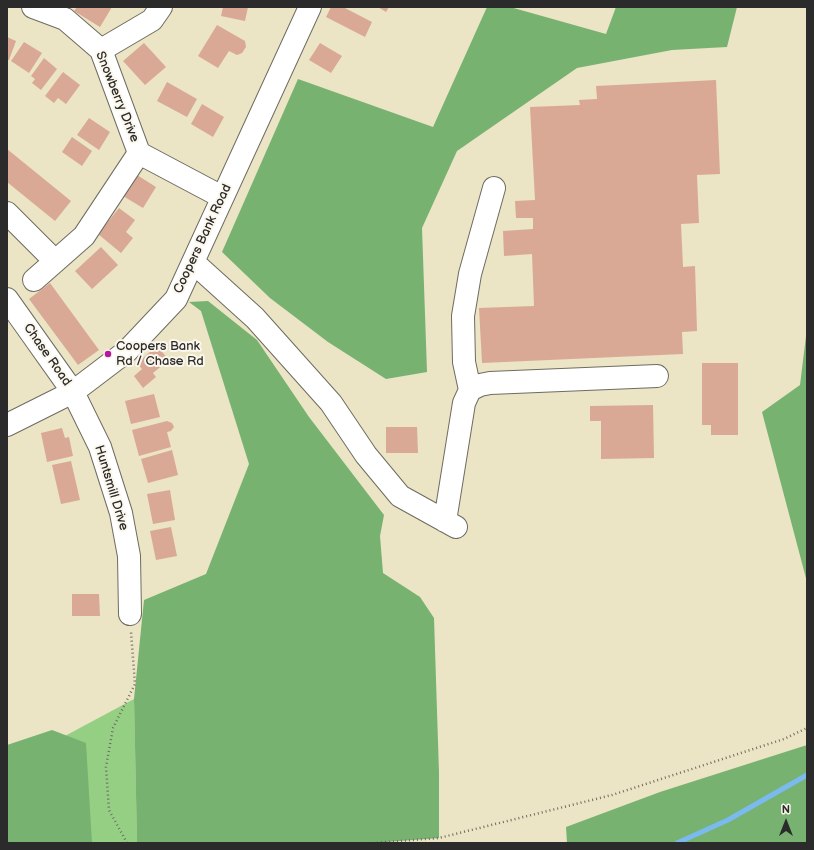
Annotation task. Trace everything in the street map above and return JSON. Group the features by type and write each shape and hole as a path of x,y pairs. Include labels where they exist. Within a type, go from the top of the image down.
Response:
{"street":[{"name":"Snowberry Drive","path":"33,7 65,19 101,50 139,153 222,197"},
{"path":"101,50 152,20 161,7"},
{"name":"Coopers Bank Road","path":"7,425 73,392 127,351 176,299 310,7"},
{"path":"34,280 84,236 139,153"},
{"path":"193,262 255,318 330,403 366,455 400,496 451,524 464,403 470,390 464,362 463,316 470,274 494,188"},
{"path":"7,213 55,261"},
{"name":"Chase Road","path":"7,299 73,392"},
{"path":"470,390 480,385 490,383 658,376"},
{"name":"Huntsmill Drive","path":"73,392 100,447 121,513 129,556 130,614"}],"path":[{"path":"127,843 109,810 106,768 113,728 135,684 130,614"},
{"path":"373,843 439,838 612,795 784,739 807,728"}],"green space":[{"path":"487,7 510,7 606,34 616,7 737,7 727,47 672,50 577,68 457,151 422,228 427,372 386,379 328,342 270,298 222,252 298,79 433,127"},
{"path":"208,301 257,340 309,417 384,515 380,536 383,573 420,597 434,618 439,773 439,838 373,843 137,843 134,699 144,600 206,574 249,464 201,311 189,302"},
{"path":"807,328 807,582 762,412 800,385"},
{"path":"134,699 137,843 7,843 7,767"},
{"path":"52,730 86,743 92,843 7,843 7,745"},
{"path":"807,745 807,843 567,843 566,827 660,792"}],"building":[{"path":"77,7 112,7 100,27 74,11"},
{"path":"223,7 248,7 245,21 221,16"},
{"path":"331,7 343,7 372,22 365,37 326,17"},
{"path":"378,7 389,7 386,12"},
{"path":"217,25 245,41 246,47 242,53 237,55 229,51 218,68 198,56"},
{"path":"7,37 16,41 9,60 7,60"},
{"path":"24,42 42,53 29,73 11,61"},
{"path":"144,43 166,67 145,85 123,61"},
{"path":"320,43 342,56 331,73 309,60"},
{"path":"44,58 57,69 41,90 32,83 35,79 31,76"},
{"path":"63,72 80,85 66,104 58,98 54,103 45,96"},
{"path":"716,80 720,174 697,175 699,223 681,224 683,267 695,266 697,331 682,332 683,354 482,363 479,308 534,306 532,254 504,256 503,231 533,229 533,218 516,218 515,201 535,200 530,107 580,105 579,100 597,99 596,86"},
{"path":"167,82 197,99 187,117 157,101"},
{"path":"202,104 224,117 213,137 191,124"},
{"path":"89,118 110,132 99,150 77,135"},
{"path":"72,137 92,151 82,166 62,152"},
{"path":"7,149 71,201 55,221 7,182"},
{"path":"137,175 156,187 143,208 123,196"},
{"path":"119,208 135,220 126,232 133,238 121,253 98,234"},
{"path":"101,247 118,265 92,289 75,271"},
{"path":"50,283 99,350 78,365 29,299"},
{"path":"157,346 169,360 153,373 156,377 143,388 134,376 142,369 137,363"},
{"path":"702,363 738,363 738,435 711,435 711,425 702,425"},
{"path":"154,394 160,417 131,424 125,401"},
{"path":"653,405 654,458 601,459 601,421 590,421 590,406"},
{"path":"167,421 172,423 174,427 171,431 167,432 171,447 139,456 132,430"},
{"path":"386,427 417,427 418,453 386,453"},
{"path":"62,428 65,438 69,437 73,456 47,462 41,433"},
{"path":"172,450 178,475 148,483 141,459"},
{"path":"71,461 80,500 61,504 52,465"},
{"path":"170,490 175,520 153,524 147,494"},
{"path":"171,527 177,556 156,560 150,531"},
{"path":"72,594 99,594 100,616 72,616"}],"waterway":[{"path":"677,843 728,820 807,775"}],"place":[{"name":"Coopers Bank Rd / Chase Rd","path":"108,354"}]}
